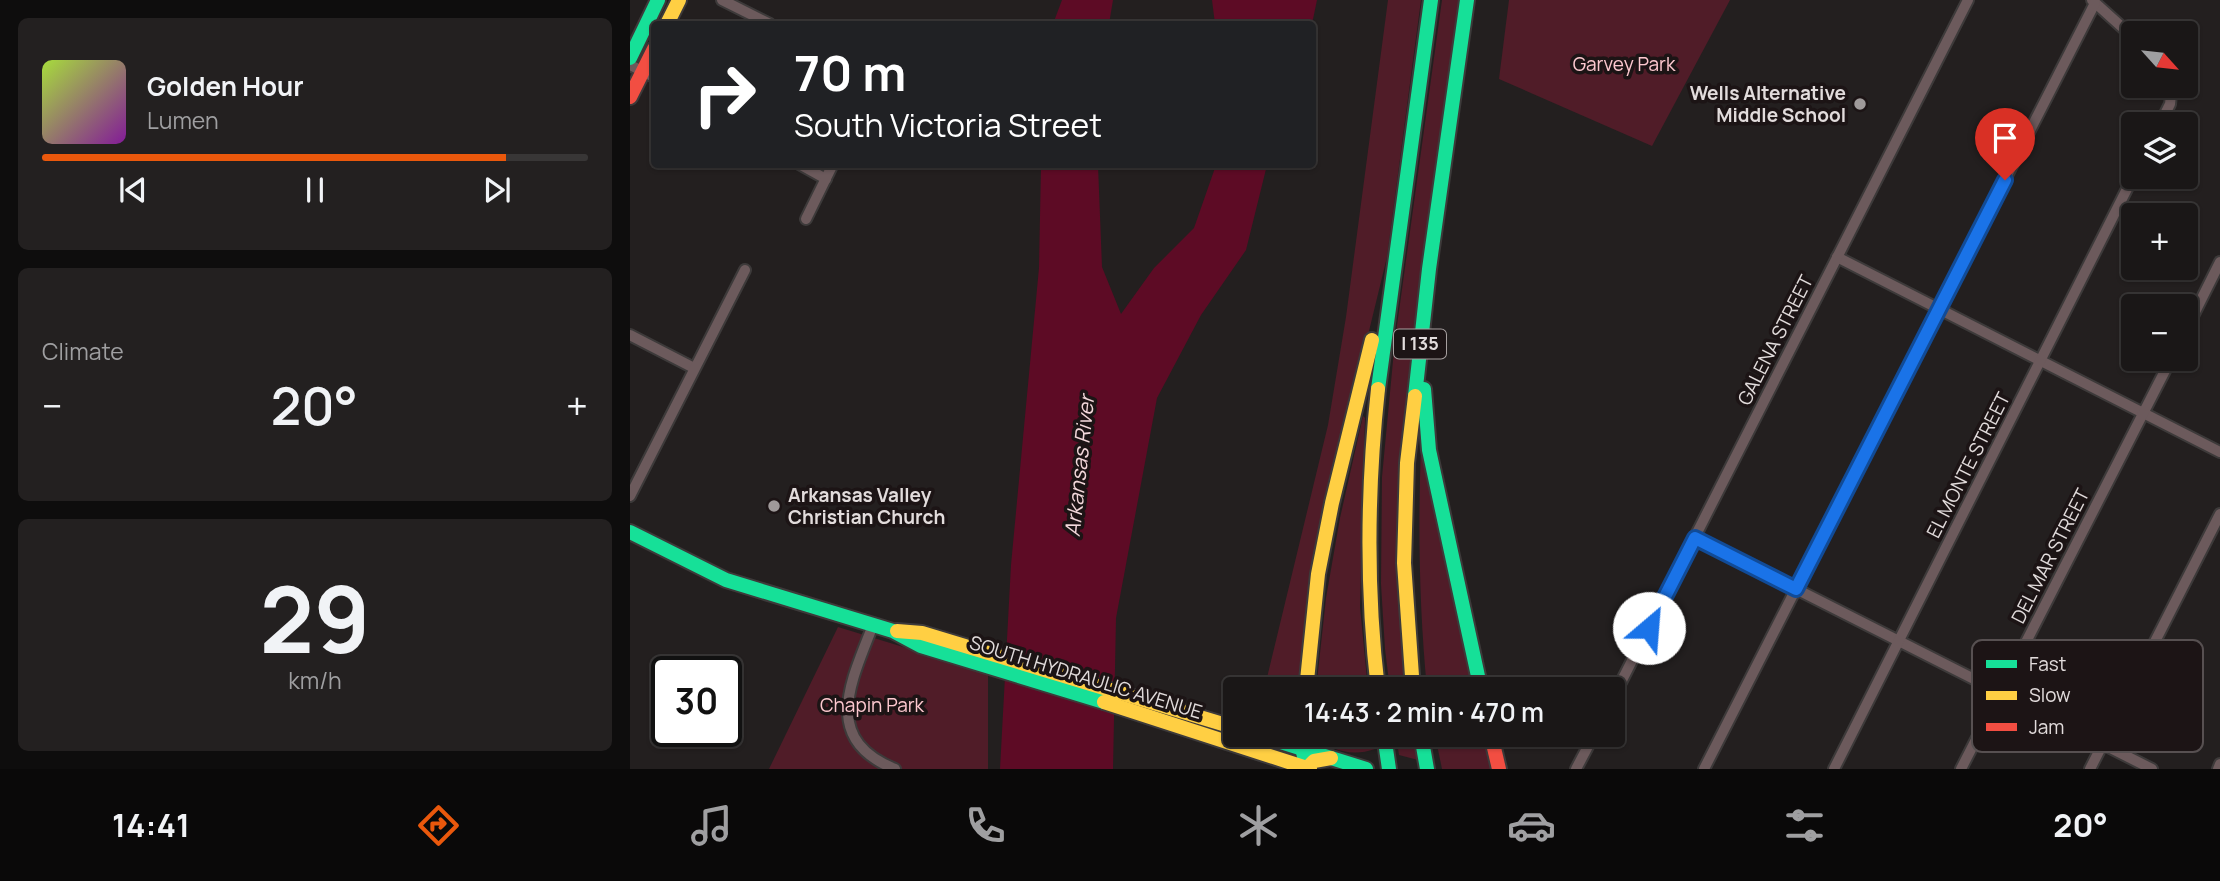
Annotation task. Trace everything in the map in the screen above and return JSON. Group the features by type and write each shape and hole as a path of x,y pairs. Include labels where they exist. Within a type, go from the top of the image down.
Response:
{"main road":[{"path":"630,58 658,0"},
{"path":"668,21 679,0"},
{"name":"I 135","path":"1377,677 1370,594 1369,509 1373,432 1431,0"},
{"name":"I 135","path":"1412,677 1406,609 1404,509 1411,413 1467,0"},
{"path":"630,97 651,55"},
{"path":"1307,677 1318,574 1330,515 1398,234"},
{"path":"1429,269 1424,408 1429,450 1478,677"},
{"name":"SOUTH HYDRAULIC AVENUE","path":"630,532 726,580 893,631 922,633 971,655 1308,769"},
{"name":"SOUTH HYDRAULIC AVENUE","path":"971,655 1144,699 1223,724"},
{"path":"1303,747 1308,769"},
{"path":"1311,747 1331,758 1366,769"},
{"path":"1386,747 1389,769"},
{"path":"1494,747 1499,769"},
{"path":"1308,769 1314,761 1331,758"}],"street":[{"path":"722,0 764,21"},
{"name":"GALENA STREET","path":"1624,677 1968,0"},
{"path":"1704,769 2094,1 2121,26"},
{"path":"806,168 826,179"},
{"path":"806,219 832,168"},
{"name":"EL MONTE STREET","path":"1833,769 2127,189"},
{"path":"1837,257 2220,452"},
{"path":"2198,306 2220,262"},
{"path":"630,496 745,270"},
{"path":"630,335 694,368"},
{"name":"DEL MAR STREET","path":"2027,640 2165,371"},
{"path":"2156,640 2220,514"},
{"path":"1695,538 1972,676"},
{"path":"873,625 850,686 846,716 852,732 864,750 882,764 895,769"},
{"path":"1576,769 1588,747"},
{"name":"DEL MAR STREET","path":"1961,769 1972,748"},
{"path":"2090,769 2099,752"},
{"path":"2119,752 2152,769"}],"green space":[{"path":"1388,0 1421,0 1387,257 1369,331 1301,677 1267,677 1328,425 1346,317"},
{"path":"1442,0 1460,0 1417,303 1408,677 1388,677 1381,584 1382,477 1395,340"},
{"name":"Garvey Park","path":"1509,0 1730,0 1652,146 1499,79"},
{"path":"1363,416 1360,607 1367,677 1317,677 1326,598 1340,518"},
{"path":"1421,444 1474,677 1426,677 1422,628"},
{"name":"Chapin Park","path":"838,627 988,673 988,769 769,769"},
{"path":"1330,747 1375,749 1350,752"},
{"path":"1398,747 1416,747 1418,760 1399,755"},
{"path":"1437,747 1489,747 1493,769 1442,769"}],"water":[{"path":"1062,0 1113,0 1110,21 1054,21"},
{"path":"1212,0 1317,0 1313,21 1215,21"},
{"name":"Arkansas River","path":"1041,168 1098,168 1102,267 1121,314 1154,268 1194,228 1215,168 1266,168 1246,250 1201,315 1157,398 1116,618 1113,769 1000,769 1011,565 1039,268"}],"traffic: fast":[{"path":"630,58 658,0"},
{"path":"1378,389 1431,0"},
{"path":"1415,396 1429,269 1467,0"},
{"path":"1424,389 1429,450 1478,677"},
{"path":"630,532 726,580 893,631 921,646 1104,702"},
{"path":"1296,747 1366,769"},
{"path":"1302,747 1307,769"},
{"path":"1386,747 1389,769"},
{"path":"1423,747 1427,769"}],"traffic: slow":[{"path":"668,21 679,0"},
{"path":"1307,677 1318,574 1332,503 1372,340"},
{"path":"1377,677 1371,615 1369,540 1378,389"},
{"path":"1412,677 1404,563 1407,463 1415,396"},
{"path":"897,631 922,633 1223,724"},
{"path":"1104,702 1310,769"},
{"path":"1307,768 1314,761 1331,758"}],"traffic: jam":[{"path":"630,97 651,55"},
{"path":"1494,747 1499,769"}],"place":[{"name":"Wells Alternative Middle School","path":"1860,104"},
{"name":"Arkansas Valley Christian Church","path":"774,506"}],"route":[{"path":"1649,628 1695,538 1796,589 2005,180"}]}
